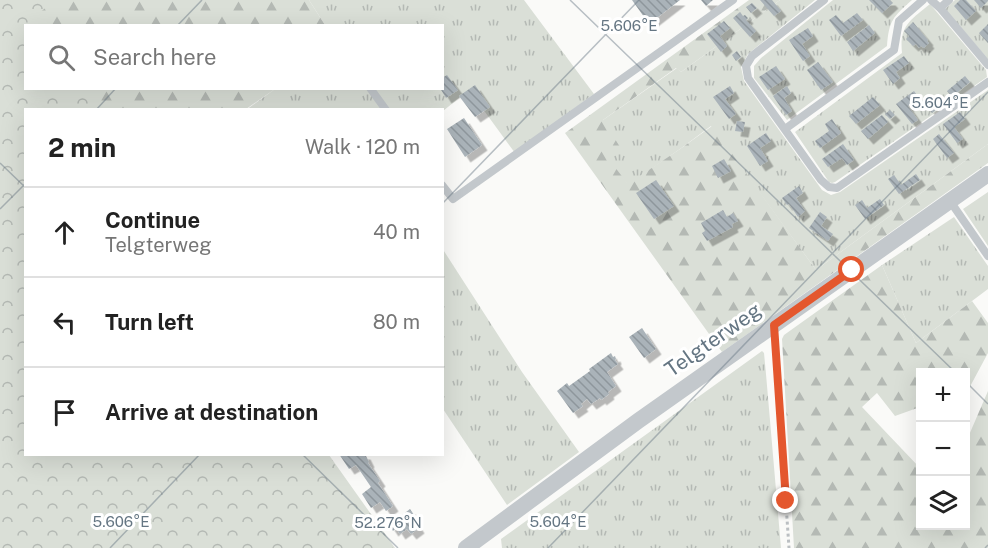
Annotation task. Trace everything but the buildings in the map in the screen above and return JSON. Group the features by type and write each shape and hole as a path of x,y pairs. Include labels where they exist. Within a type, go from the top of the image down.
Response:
{"street":[{"name":"Telgterweg","path":"466,548 638,420 988,174"}],"lane":[{"path":"444,188 453,199 733,0"},
{"path":"824,0 752,56 746,66 748,78 821,180 829,187 837,188 988,82"},
{"path":"785,129 894,50 899,21 923,0"},
{"path":"931,0 988,65"},
{"path":"940,8 949,0"},
{"path":"371,90 385,108"},
{"path":"950,201 988,256"}],"path":[{"path":"774,325 789,548"}],"green space":[{"path":"0,0 309,0 324,24 24,24 24,90 274,90 247,108 24,108 24,456 330,456 395,548 25,548"},
{"path":"0,0 55,0 38,14 44,24 24,24 24,90 87,90 98,108 24,108 24,456 329,456 393,548 0,548"},
{"path":"309,0 524,0 594,94 515,153 469,90 444,110 444,108 249,108 274,90 444,90 444,24 324,24"},
{"path":"749,0 780,0 681,72 676,68 603,120 620,147 607,157 628,184 712,126 816,270 988,144 988,163 722,352 565,133"},
{"path":"780,0 815,0 748,54 741,67 744,81 822,190 831,195 840,192 988,90 988,144 816,270 711,126 628,185 606,157 603,120 677,68 681,72"},
{"path":"833,0 912,0 893,20 887,46 787,120 754,78 754,66"},
{"path":"955,0 988,0 988,59 945,9"},
{"path":"930,4 986,70 987,77 835,182 829,182 795,132 902,53 902,36 905,29 912,19"},
{"path":"988,192 988,246 963,209"},
{"path":"954,217 988,266 988,289 916,343 882,265"},
{"path":"444,251 522,372 579,452 507,505 444,410"},
{"path":"882,265 916,343 972,301 988,323 988,353 970,387 970,368 916,368 916,408 895,416 877,393 862,407 916,464 916,530 970,530 970,433 988,391 988,548 794,548 782,339 784,335"},
{"path":"762,351 781,548 502,548 501,539"}],"route":[{"path":"786,501 774,325 852,270"}]}
